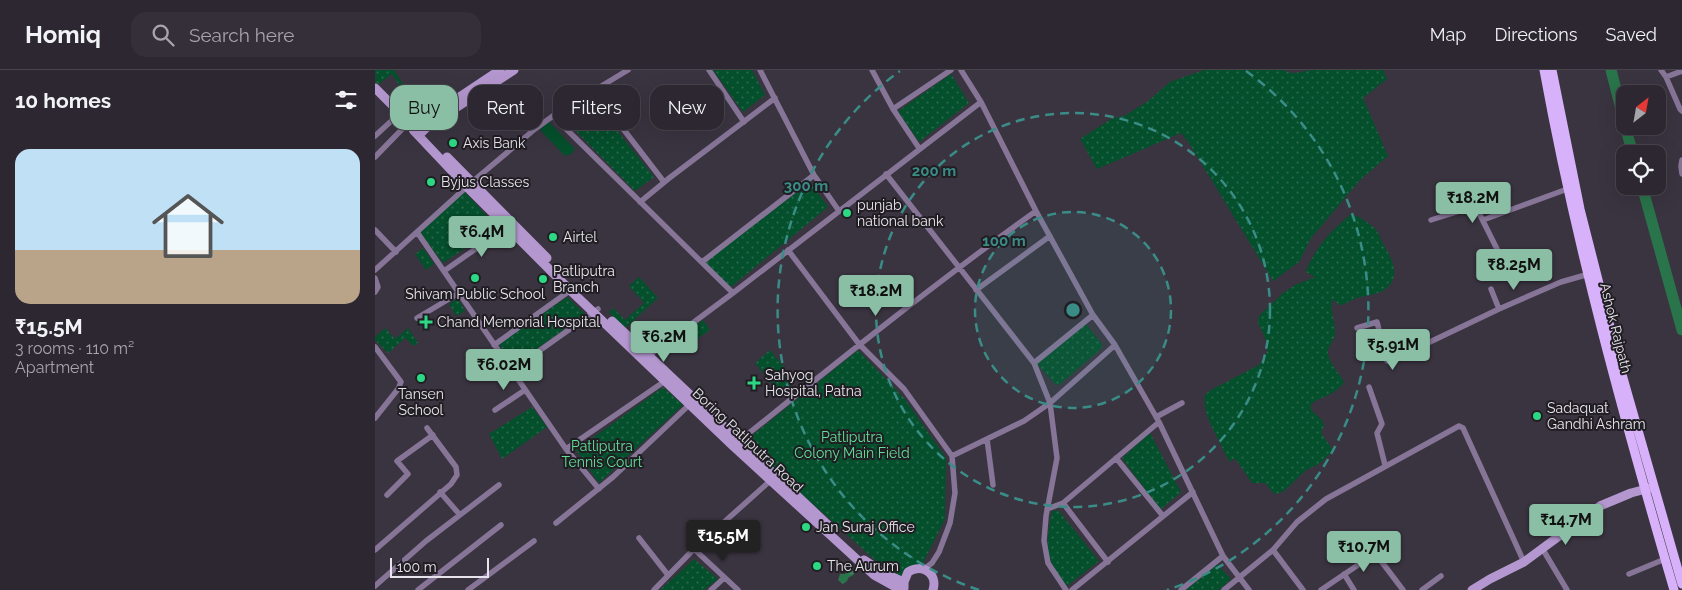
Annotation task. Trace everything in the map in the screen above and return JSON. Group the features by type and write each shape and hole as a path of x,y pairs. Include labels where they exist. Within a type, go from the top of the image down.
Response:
{"main road":[{"name":"Ashok Rajpath","path":"1544,70 1592,273 1650,488 1665,559 1674,590"},
{"name":"Ashok Rajpath","path":"1553,70 1572,188"},
{"name":"Ashok Rajpath","path":"1650,488 1682,584"}],"street":[{"path":"458,100 496,75 514,70"},
{"path":"604,85 628,70"},
{"path":"709,70 744,122"},
{"path":"761,70 814,176 839,211"},
{"path":"872,70 893,108 919,148"},
{"path":"893,108 951,70"},
{"path":"961,70 981,102 1036,211 1093,315 1115,345 1157,420 1223,556 1249,590"},
{"path":"1661,70 1666,77 1679,109 1682,111"},
{"path":"1666,77 1682,71"},
{"name":"Boring Patliputra Road","path":"375,88 390,104"},
{"path":"640,202 775,98"},
{"path":"646,358 981,102"},
{"path":"375,270 469,184 553,116"},
{"path":"375,136 390,122"},
{"path":"375,157 414,130"},
{"name":"Boring Patliputra Road","path":"416,130 573,288"},
{"path":"567,130 733,293"},
{"path":"624,130 664,182"},
{"path":"1682,160 1682,174"},
{"path":"886,174 1034,363 1051,403 1057,458 1047,509 1044,541 1048,564 1066,590"},
{"path":"702,262 814,176"},
{"name":"Boring Patliputra Road","path":"469,184 507,227 874,575 903,587"},
{"path":"1483,220 1572,188"},
{"path":"1431,220 1472,207 1478,211 1502,259"},
{"path":"735,444 859,344 1036,211"},
{"path":"444,271 507,227"},
{"path":"375,230 396,252"},
{"path":"417,232 566,449 599,489"},
{"path":"976,290 1051,236"},
{"path":"788,250 859,344 904,389 952,456 955,493 950,522 939,552 932,563 924,569 913,569 908,572 903,587"},
{"path":"1357,328 1377,322 1387,360 1390,361 1499,308 1561,282 1592,273"},
{"path":"375,278 378,286 375,292"},
{"path":"494,345 573,288"},
{"path":"1491,289 1499,308"},
{"path":"417,318 459,292"},
{"path":"511,371 596,310"},
{"path":"1034,363 1093,315"},
{"path":"952,456 1024,421 1051,403 1115,345"},
{"path":"375,347 401,382 398,389 375,418"},
{"name":"Boring Patliputra Road","path":"646,358 665,382 689,405 735,444 770,480 824,526"},
{"path":"566,449 665,382"},
{"path":"1369,387 1381,424 1377,432 1385,465"},
{"path":"495,410 525,390"},
{"path":"1047,509 1063,503 1157,420 1182,403"},
{"path":"556,523 599,489 689,405"},
{"path":"1224,590 1273,550 1297,522 1326,499 1385,465 1393,464 1456,426 1461,426 1498,502 1524,562"},
{"path":"375,550 441,492 455,478 458,471 427,428"},
{"path":"387,495 407,474 397,461 433,435"},
{"path":"987,439 993,486"},
{"path":"1116,458 1163,516"},
{"path":"653,590 694,549 770,480"},
{"path":"375,586 426,541 499,486"},
{"path":"1472,590 1524,562 1600,506 1631,493 1650,488"},
{"path":"441,492 460,515"},
{"path":"1072,590 1193,492"},
{"path":"1063,503 1108,562"},
{"path":"418,590 501,525"},
{"path":"639,538 668,575"},
{"path":"1321,590 1395,540"},
{"path":"468,590 534,541"},
{"path":"1542,548 1567,590"},
{"path":"694,549 738,590"},
{"path":"1273,550 1303,590"},
{"path":"1375,553 1403,590"},
{"path":"1181,590 1223,556"},
{"path":"1629,574 1665,559"},
{"path":"924,569 932,575 934,580 933,590"},
{"path":"1344,574 1354,590"},
{"path":"1422,590 1441,576"},
{"path":"711,590 725,578"}],"green space":[{"path":"375,70 394,70 403,85 399,85 392,74 376,86"},
{"path":"713,70 752,70 765,95 743,112"},
{"path":"1204,70 1284,70 1294,73 1311,70 1383,70 1387,79 1363,98 1388,156 1360,180 1311,238 1299,262 1273,281 1189,143 1181,133 1097,169 1080,139 1111,119 1126,115 1148,101 1170,82"},
{"path":"951,74 969,103 919,142 898,111"},
{"path":"548,121 553,126 553,130 557,130 575,149 571,154 565,156 540,130 543,130 543,127"},
{"path":"575,130 617,130 654,177 635,191"},
{"path":"810,182 828,207 731,287 705,262"},
{"path":"464,191 497,227 443,263 420,232"},
{"path":"1351,214 1365,221 1377,231 1391,259 1394,277 1387,288 1372,295 1357,298 1341,305 1333,299 1335,334 1328,354 1344,382 1333,393 1311,404 1311,410 1322,420 1324,426 1321,432 1333,451 1319,464 1306,470 1285,490 1274,494 1265,483 1252,483 1235,458 1230,462 1208,417 1205,395 1209,391 1259,365 1266,355 1268,347 1258,323 1259,316 1283,293 1295,285 1315,277 1306,272 1309,263 1319,247 1337,226"},
{"path":"423,248 434,264 426,270 415,254"},
{"path":"639,277 658,298 624,329 609,312 613,308 625,320 644,303 629,286"},
{"path":"567,297 585,314 513,366 499,344"},
{"path":"458,298 465,311 456,316 449,304"},
{"path":"703,320 710,330 695,340 688,331"},
{"path":"1086,324 1102,344 1102,348 1059,385 1055,384 1037,364"},
{"path":"385,328 395,339 408,328 418,343 414,346 405,338 388,353 375,340 375,337"},
{"path":"770,350 785,368 770,381 755,363"},
{"name":"Patliputra Colony Main Field","path":"858,350 905,399 946,458 945,519 923,563 911,570 906,578 886,570 744,442"},
{"path":"785,369 795,381 779,393 770,381"},
{"name":"Patliputra Tennis Court","path":"663,387 683,405 599,483 576,450"},
{"path":"532,407 547,427 502,459 489,434"},
{"path":"1150,433 1181,492 1160,510 1122,458"},
{"path":"1058,510 1099,561 1067,586 1054,567 1048,551 1048,533 1052,511"},
{"path":"694,559 718,579 704,590 660,590"},
{"path":"1217,564 1231,579 1219,590 1186,590"}],"water":[{"path":"852,569 854,574 847,581 843,584 838,580 840,574 845,574"}],"waterway":[{"path":"1611,70 1616,89"},
{"path":"1628,135 1630,145"},
{"path":"1644,195 1682,330"}],"place":[{"name":"Axis Bank","path":"453,143"},
{"name":"Byjus Classes","path":"431,182"},
{"name":"punjab national bank","path":"847,213"},
{"name":"Airtel","path":"553,237"},
{"name":"Shivam Public School","path":"475,278"},
{"name":"Patliputra Branch","path":"543,279"},
{"name":"Chand Memorial Hospital","path":"426,322"},
{"name":"Tansen School","path":"421,378"},
{"name":"Sahyog Hospital, Patna","path":"754,383"},
{"name":"Sadaquat Gandhi Ashram","path":"1537,416"},
{"name":"Jan Suraj Office","path":"806,527"},
{"name":"The Aurum","path":"817,566"}]}
